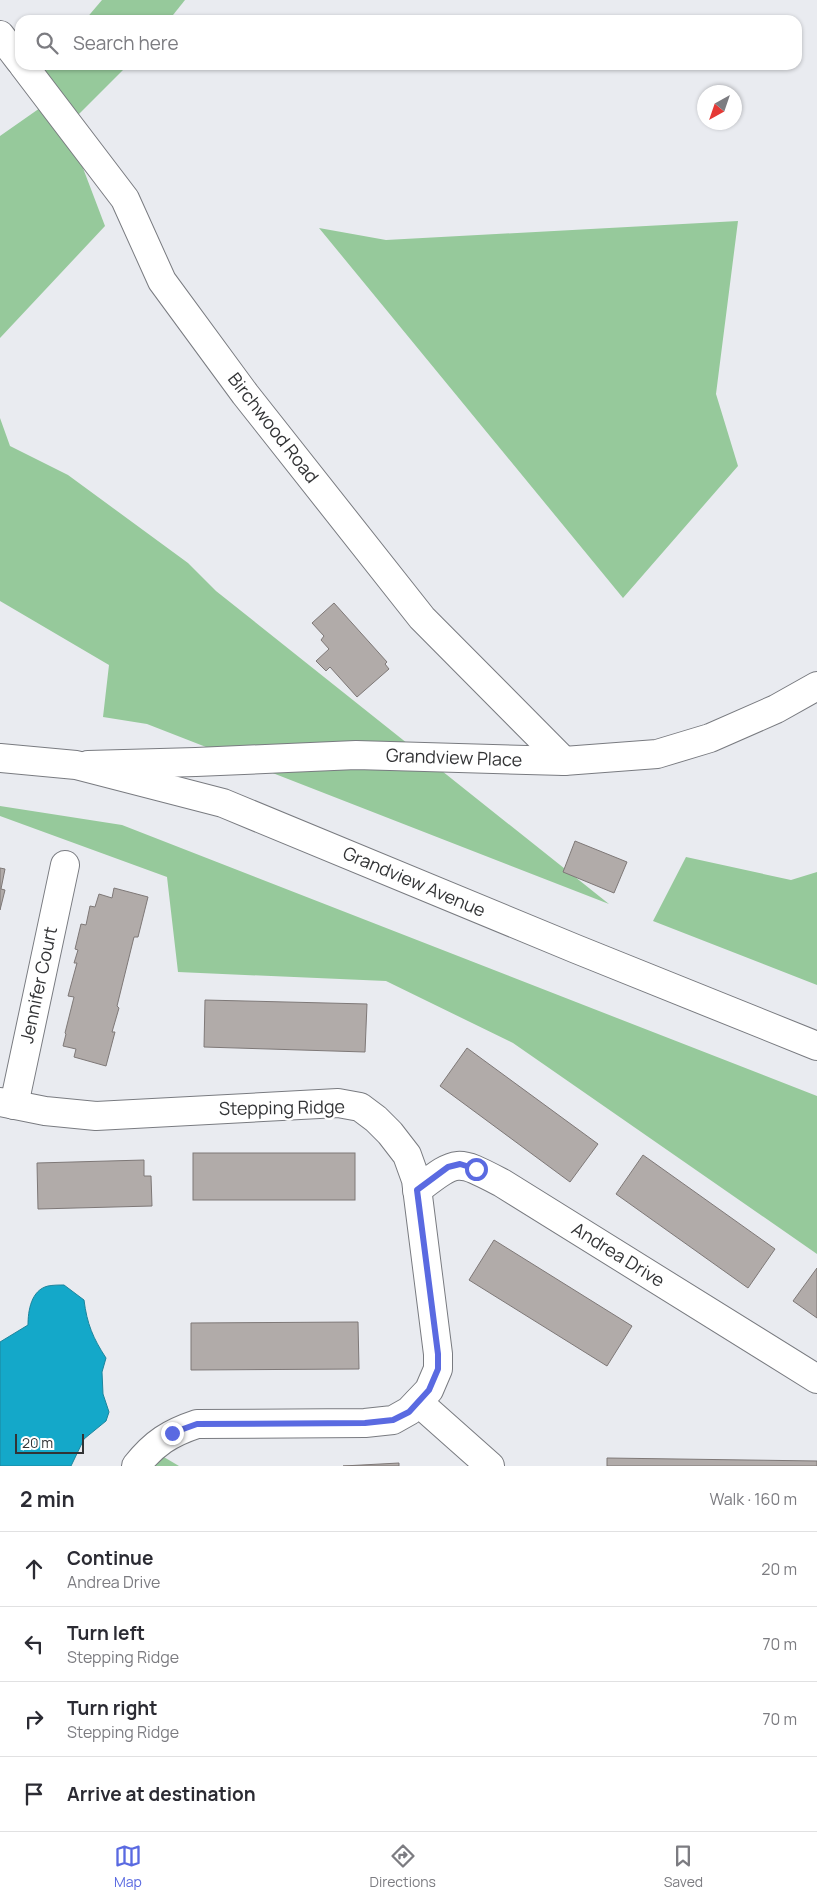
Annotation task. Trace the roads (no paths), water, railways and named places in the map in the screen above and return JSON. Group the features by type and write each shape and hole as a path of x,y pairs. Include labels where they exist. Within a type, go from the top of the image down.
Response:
{"street":[{"path":"0,35 15,54"},
{"name":"Birchwood Road","path":"27,70 125,199 162,281 245,394 422,618 564,761"},
{"name":"Grandview Place","path":"76,765 356,755 564,761 657,754 710,738 776,709 817,686"},
{"name":"Grandview Avenue","path":"0,758 76,765 223,803 567,946 817,1046"},
{"name":"Jennifer Court","path":"7,1103 64,864"},
{"name":"Stepping Ridge","path":"7,1103 45,1111 96,1116 338,1103 360,1108 390,1132 407,1155 416,1180 438,1354 438,1369 429,1390 409,1412 393,1420 365,1423 197,1424 172,1433 155,1446 136,1466"},
{"name":"Andrea Drive","path":"417,1190 448,1167 460,1164 476,1169 502,1183 817,1379"},
{"path":"418,1402 490,1466"}],"water":[{"path":"64,1285 84,1300 91,1330 106,1358 102,1372 103,1394 109,1412 106,1421 84,1439 71,1466 0,1466 0,1342 28,1325 34,1296 42,1288"}]}
